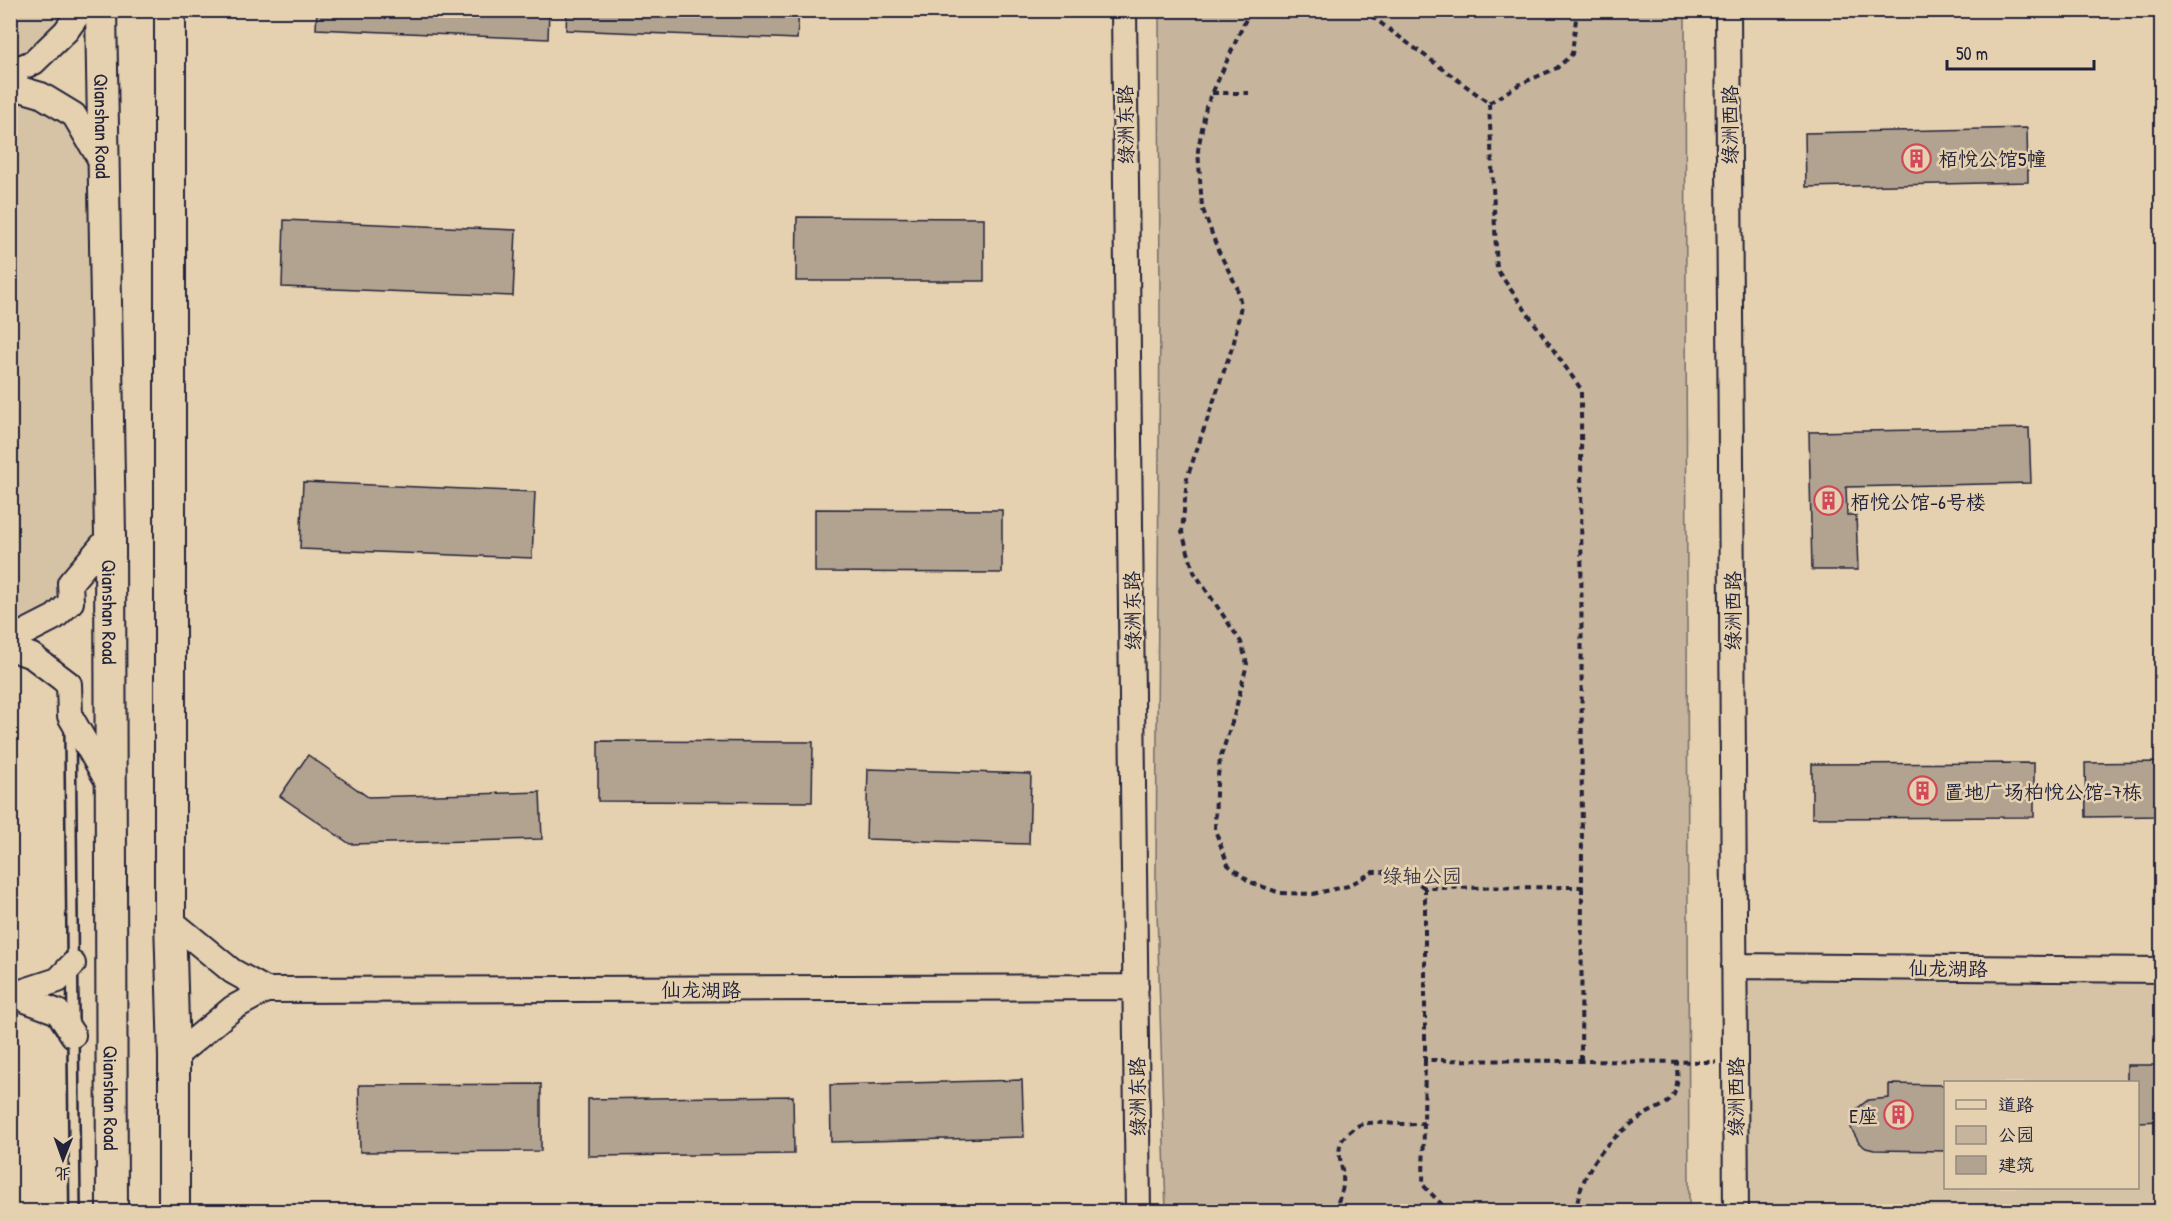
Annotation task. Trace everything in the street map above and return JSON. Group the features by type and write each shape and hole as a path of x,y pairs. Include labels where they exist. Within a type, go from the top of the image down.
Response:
{"main road":[{"name":"Qianshan Road","path":"101,10 110,536 112,1212"},
{"path":"170,10 170,920 174,1057 174,1212"}],"street":[{"path":"10,72 34,62 66,31 81,10"},
{"name":"绿洲东路","path":"1124,10 1138,1212"},
{"name":"绿洲西路","path":"1728,10 1736,1212"},
{"path":"10,86 41,95 74,115 104,167"},
{"path":"10,640 55,617 71,602 70,583 110,536"},
{"path":"10,648 33,656 69,684 70,716 111,787"},
{"path":"170,920 232,971 266,990"},
{"path":"11,995 57,980 73,964"},
{"name":"仙龙湖路","path":"1734,966 2162,970"},
{"name":"仙龙湖路","path":"266,990 1136,987"},
{"path":"174,1057 233,1008 266,990"},
{"path":"11,995 58,1012 73,1035"}],"lane":[{"path":"70,716 75,1212"}],"path":[{"path":"1250,10 1206,106 1197,150 1202,207 1218,250 1237,287 1241,305 1234,342 1187,478 1182,532 1194,572 1241,642 1246,664 1234,716 1220,759 1215,830 1228,865 1250,882 1280,892 1313,894 1348,886 1373,872 1402,872 1425,888 1582,887"},
{"path":"1363,10 1489,103"},
{"path":"1489,103 1520,84 1557,68 1572,54 1577,10"},
{"path":"1212,93 1249,93"},
{"path":"1489,103 1497,270 1581,389 1581,1061"},
{"path":"1425,888 1423,1185 1449,1212"},
{"path":"1425,1060 1735,1062"},
{"path":"1576,1212 1576,1202 1587,1170 1601,1152 1623,1128 1669,1101 1678,1084 1677,1061"},
{"path":"1334,1212 1342,1186 1339,1150 1341,1140 1357,1125 1366,1123 1410,1125 1424,1123"}],"shaded area":[{"path":"11,11 81,11 11,72"},
{"path":"10,86 41,95 104,167 110,536 71,602 10,640"},
{"path":"1734,966 2161,970 2161,1211 1736,1211"}],"green space":[{"name":"绿轴公园","path":"1159,11 1685,11 1689,1211 1166,1211 1156,877 1160,313"}],"building":[{"path":"317,10 549,10 548,39 316,29"},
{"path":"567,10 799,10 797,39 566,30"},
{"name":"栢悦公馆5幢","path":"2027,128 2028,182 1806,187 1805,133"},
{"path":"797,217 984,218 984,281 796,281"},
{"path":"284,220 516,230 513,296 282,287"},
{"name":"栢悦公馆-6号楼","path":"2029,428 2031,483 1846,487 1847,515 1856,515 1858,570 1812,570 1809,432"},
{"path":"303,482 535,492 532,558 300,549"},
{"path":"815,509 1002,510 1002,573 815,572"},
{"path":"598,741 813,742 812,802 598,801"},
{"path":"308,755 368,797 540,792 542,839 350,844 280,796"},
{"path":"2162,762 2162,816 2086,817 2085,763"},
{"name":"置地广场柏悦公馆-7栋","path":"2034,763 2034,817 1812,818 1812,764"},
{"path":"868,769 1031,774 1029,844 866,839"},
{"path":"2127,1065 2162,1065 2162,1121 2139,1122 2139,1081 2127,1081"},
{"path":"1022,1080 1024,1137 831,1142 830,1085"},
{"path":"541,1084 541,1151 360,1152 359,1085"},
{"name":"E座","path":"1889,1084 1944,1085 1944,1151 1874,1150 1859,1143 1851,1128 1854,1111 1868,1100 1889,1098"},
{"path":"793,1096 794,1154 588,1156 588,1099"}],"place":[{"name":"栢悦公馆5幢","path":"1917,158"},
{"name":"栢悦公馆-6号楼","path":"1829,501"},
{"name":"置地广场柏悦公馆-7栋","path":"1923,791"},
{"name":"E座","path":"1899,1115"}]}
